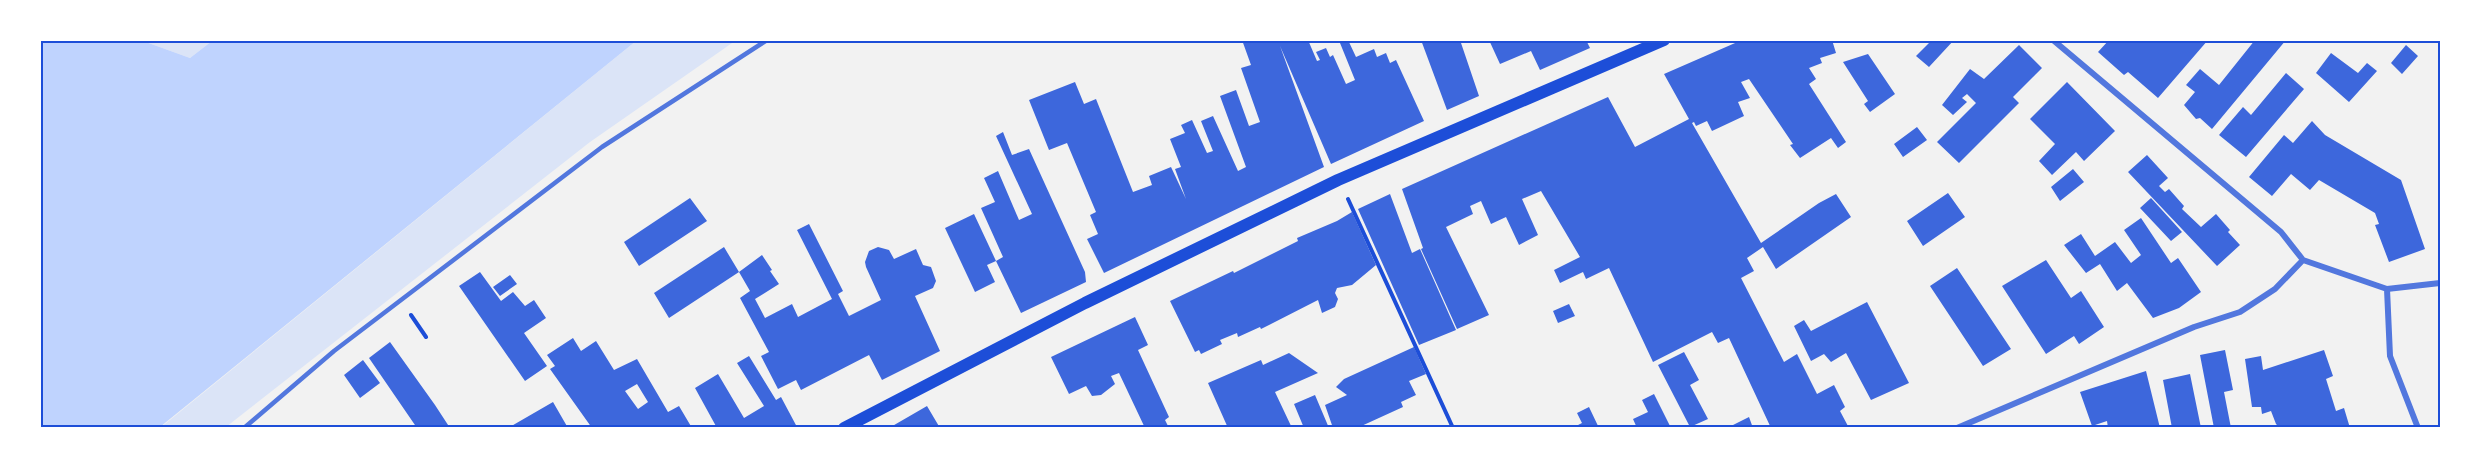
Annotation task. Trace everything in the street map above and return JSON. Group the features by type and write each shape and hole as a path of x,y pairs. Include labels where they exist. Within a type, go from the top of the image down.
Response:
{"main road":[{"path":"844,428 1085,303 1338,180 1664,40"}],"street":[{"path":"2053,40 2281,232 2303,260 2387,289 2440,283"},
{"path":"1957,428 2194,327 2240,312 2275,289 2303,260"},
{"path":"2387,289 2390,356 2418,428"}],"lane":[{"path":"244,428 334,351 602,147 766,40"}],"path":[{"path":"1338,180 1453,428"},
{"path":"401,301 426,337"}],"shaded area":[{"path":"143,41 212,41 190,58"},
{"path":"636,41 735,41 590,142 226,427 160,428"}],"water":[{"path":"41,41 143,41 190,58 212,41 636,41 160,427 41,427"}],"building":[{"path":"1242,40 1300,40 1301,43 1308,40 1317,61 1320,60 1316,52 1326,48 1330,57 1333,55 1346,84 1355,80 1340,43 1348,40 1356,57 1374,49 1377,57 1386,53 1390,63 1396,60 1424,121 1331,164 1280,46 1324,167 1104,273 1087,239 1098,234 1090,215 1096,212 1067,143 1049,150 1029,100 1075,82 1084,104 1096,99 1133,192 1152,185 1149,176 1171,167 1186,199 1175,169 1181,167 1170,139 1185,133 1181,125 1192,120 1207,153 1213,151 1201,121 1213,116 1238,171 1246,167 1220,96 1236,90 1249,126 1260,122 1241,68 1251,65"},
{"path":"1421,40 1460,40 1479,96 1447,110"},
{"path":"1489,40 1586,40 1590,48 1540,70 1531,51 1500,64"},
{"path":"1742,40 1832,40 1836,53 1820,58 1822,63 1809,68 1816,79 1809,84 1846,142 1838,148 1831,138 1800,158 1749,79 1741,82 1750,98 1738,102 1744,116 1712,131 1707,121 1696,126 1694,122 1692,123 1761,243 1836,194 1851,217 1776,269 1763,247 1747,258 1754,271 1741,278 1784,362 1797,354 1817,394 1834,385 1845,407 1840,411 1849,428 1771,428 1729,338 1718,343 1712,332 1653,362 1609,268 1586,279 1583,272 1560,283 1554,270 1580,257 1541,191 1522,199 1538,235 1519,245 1506,217 1491,224 1481,201 1470,206 1473,214 1446,227 1489,315 1457,329 1421,249 1423,248 1402,189 1608,97 1635,147 1689,119 1664,74"},
{"path":"1932,40 1954,40 1929,67 1916,56"},
{"path":"2109,40 2208,40 2158,98 2128,72 2124,75 2098,52"},
{"path":"2255,40 2286,40 2212,129 2200,118 2196,119 2184,105 2195,92 2186,85 2200,69 2219,85"},
{"path":"2019,45 2042,68 2013,97 2019,103 1959,163 1937,142 1976,103 1967,94 1962,98 1967,102 1953,115 1942,105 1970,69 1984,79"},
{"path":"2406,45 2418,56 2402,74 2391,63"},
{"path":"2331,53 2358,73 2367,63 2377,71 2349,102 2316,73"},
{"path":"1868,54 1895,94 1870,112 1864,104 1868,101 1843,62"},
{"path":"2286,73 2304,89 2246,157 2219,135 2243,107 2251,115"},
{"path":"2067,82 2115,131 2084,161 2076,152 2052,175 2039,161 2055,144 2030,119"},
{"path":"2312,121 2325,135 2401,180 2425,249 2389,262 2375,225 2379,224 2375,213 2319,180 2310,190 2291,174 2272,196 2249,177 2284,135 2293,143"},
{"path":"1917,127 1927,140 1903,157 1894,144"},
{"path":"1003,132 1012,155 1029,149 1085,272 1086,282 1021,313 996,261 1003,257 981,208 995,202 984,178 998,171 1019,220 1032,214 996,136"},
{"path":"2147,155 2168,178 2159,186 2165,192 2169,189 2184,206 2182,209 2201,227 2216,214 2240,245 2217,266 2128,172"},
{"path":"2073,169 2084,182 2060,201 2051,187"},
{"path":"1948,193 1965,217 1923,246 1907,221"},
{"path":"1390,194 1412,253 1420,249 1456,330 1419,345 1358,209"},
{"path":"690,198 707,221 639,266 624,242"},
{"path":"2151,198 2182,232 2171,241 2140,208"},
{"path":"1352,212 1376,265 1352,285 1337,288 1335,293 1338,299 1335,307 1322,313 1318,300 1261,329 1260,327 1238,337 1237,333 1220,340 1222,344 1201,354 1199,350 1195,352 1170,301 1233,271 1234,273 1298,241 1297,238"},
{"path":"974,214 996,261 987,265 995,282 975,292 945,228"},
{"path":"2141,218 2171,263 2178,258 2201,292 2179,308 2153,318 2127,283 2117,291 2100,264 2086,273 2064,245 2081,234 2095,256 2115,242 2131,263 2141,255 2124,230"},
{"path":"809,224 843,291 838,294 849,316 881,300 866,267 865,262 869,251 878,247 889,250 894,259 916,249 923,265 931,267 936,281 933,288 915,296 940,351 882,380 869,355 801,390 796,380 778,389 761,356 769,352 740,298 750,291 739,272 762,255 772,270 770,271 779,284 755,299 765,318 792,304 798,317 832,299 797,230"},
{"path":"724,247 739,272 669,318 654,293"},
{"path":"2046,260 2071,298 2081,291 2104,327 2079,344 2074,336 2046,354 2002,286"},
{"path":"1957,268 2011,349 1983,366 1930,286"},
{"path":"480,272 501,301 513,292 525,306 534,300 546,318 524,333 547,366 525,381 459,286"},
{"path":"510,275 517,284 500,296 493,287"},
{"path":"1867,302 1909,383 1871,400 1846,353 1831,362 1824,354 1811,361 1794,326 1804,320 1811,331"},
{"path":"1569,304 1575,316 1558,323 1553,311"},
{"path":"1135,317 1148,345 1138,350 1169,417 1165,420 1169,428 1145,428 1119,373 1111,376 1115,384 1101,395 1092,396 1086,386 1069,394 1051,357"},
{"path":"573,338 581,351 596,341 614,370 637,359 668,412 679,406 692,428 592,428 550,369 555,366 547,355","holes":["637,384 648,402 638,409 625,391"]},
{"path":"390,342 450,428 417,428 369,358"},
{"path":"1414,347 1426,374 1409,381 1416,395 1401,402 1403,407 1357,428 1333,428 1325,405 1347,395 1336,387 1344,379"},
{"path":"2225,350 2233,390 2224,392 2231,428 2214,428 2200,355"},
{"path":"2324,350 2333,376 2326,379 2336,411 2344,408 2350,428 2299,428 2298,426 2280,428 2271,411 2262,414 2261,407 2252,407 2245,359 2261,356 2263,370"},
{"path":"1684,352 1699,380 1690,385 1708,419 1690,427 1658,365"},
{"path":"1289,353 1318,373 1275,392 1292,428 1228,428 1208,383 1261,360 1263,365"},
{"path":"749,356 776,400 781,397 797,427 717,428 695,388 718,374 744,418 764,406 737,363"},
{"path":"363,360 380,383 360,398 344,375"},
{"path":"2146,371 2160,428 2108,428 2107,421 2092,426 2080,392"},
{"path":"2190,374 2201,428 2172,428 2163,380"},
{"path":"1654,394 1671,428 1637,428 1633,419 1648,412 1642,400"},
{"path":"1315,395 1329,428 1304,428 1294,404"},
{"path":"553,402 568,428 508,428"},
{"path":"927,406 940,428 889,428"},
{"path":"1589,407 1599,428 1572,428 1582,423 1577,413"},
{"path":"1749,417 1753,428 1727,428"}]}
